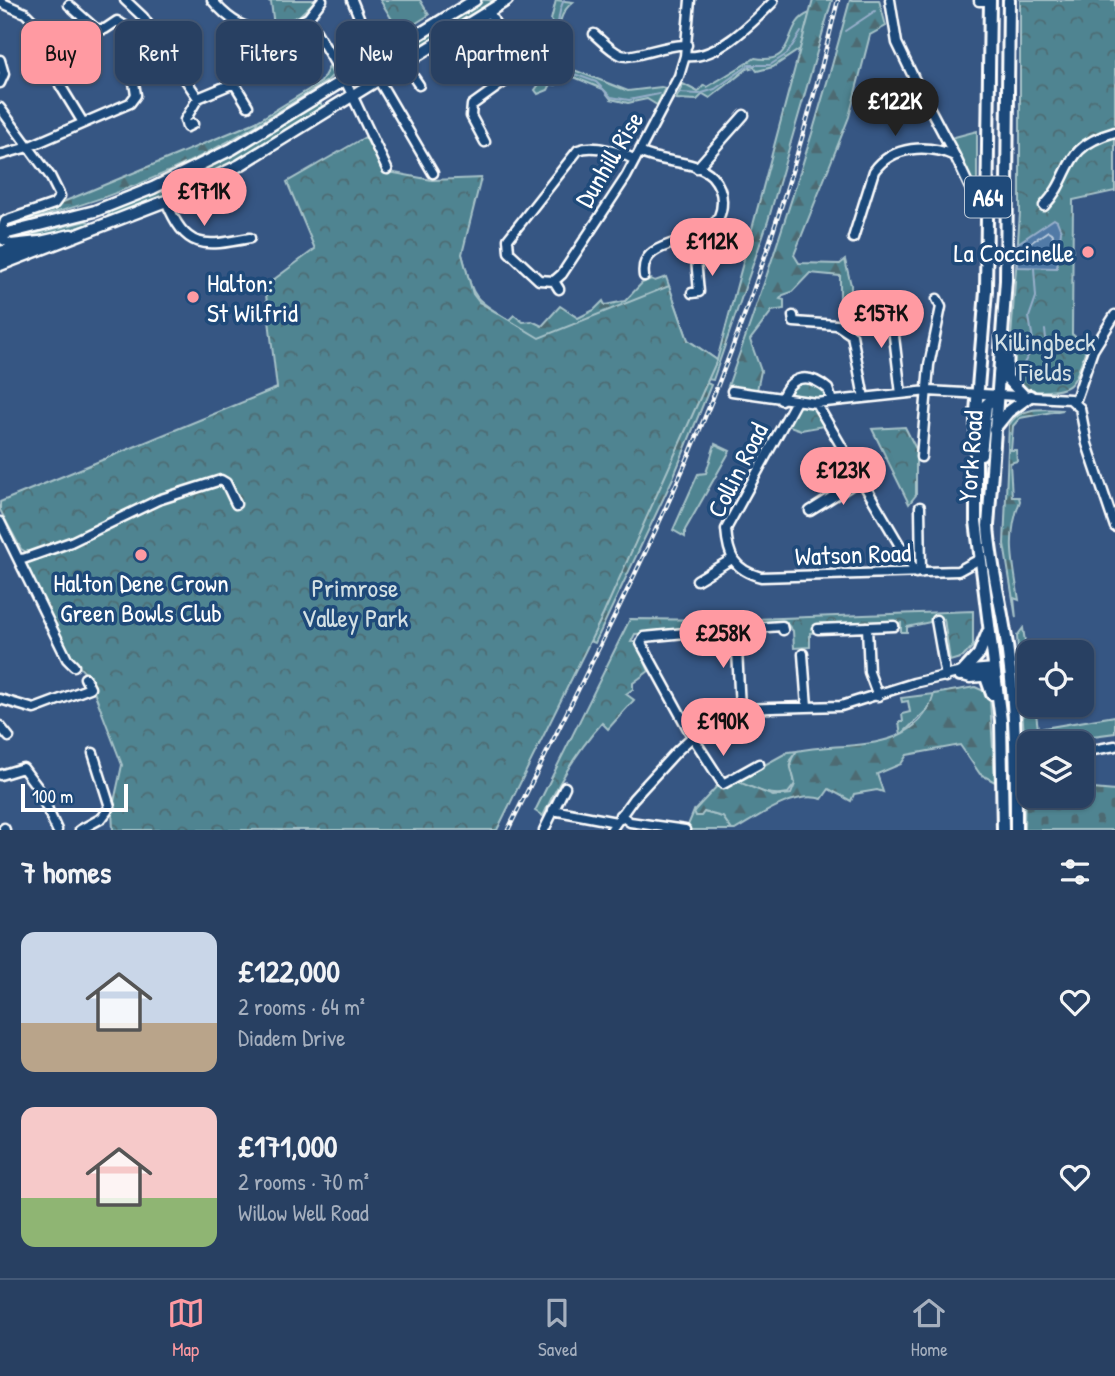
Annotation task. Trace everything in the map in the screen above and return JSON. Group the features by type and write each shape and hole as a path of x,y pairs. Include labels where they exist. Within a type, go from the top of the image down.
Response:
{"highway":[{"name":"York Road","path":"990,0 986,291 977,393 976,466 978,560 995,673 1003,755"},
{"name":"York Road","path":"1009,0 1006,271 988,526 991,566 1012,681 1016,830"},
{"path":"993,429 1027,396 1011,384 1006,374 1010,297 1006,271"},
{"path":"977,393 988,385 999,367"},
{"path":"976,466 982,451 986,405 997,395"},
{"path":"960,675 979,654 988,629"},
{"path":"1009,660 995,673 1012,681"},
{"path":"1003,830 1003,755 1016,753"}],"main road":[{"path":"417,36 475,0"},
{"path":"417,54 507,0"},
{"path":"1,235 95,211 153,188 232,149 338,84"},
{"path":"0,265 166,201 240,164 370,84"}],"street":[{"path":"125,0 143,17 198,98"},
{"path":"212,0 231,21"},
{"path":"300,21 307,18 322,0"},
{"path":"352,0 357,6 361,21"},
{"name":"Dunhill Rise","path":"635,160 599,149 578,150 508,239 509,252 539,279 556,285 562,274 635,160 640,152 673,88 685,56 690,0"},
{"path":"890,0 897,43 926,102 971,190 988,194"},
{"path":"979,1 990,0"},
{"path":"0,2 25,13 46,35 54,53 60,85 82,121"},
{"path":"685,56 697,56 715,48 774,2"},
{"path":"0,155 28,147 82,121 130,103 136,95 137,85 129,62 130,41 125,26 117,20 104,29 96,30 69,3"},
{"path":"485,142 471,116 472,106 511,77 516,67 489,11"},
{"path":"307,18 336,65"},
{"path":"594,34 624,56 635,56 666,45 687,45"},
{"path":"0,60 4,68 0,83"},
{"path":"193,124 187,127 185,120 198,98 232,84"},
{"path":"235,84 248,106"},
{"path":"346,84 350,97 387,169"},
{"path":"381,84 433,173"},
{"path":"0,108 60,196 54,204 5,221 1,235 11,244 39,241"},
{"path":"698,168 744,115"},
{"path":"1044,205 1054,195 1071,157 1090,141 1115,132"},
{"path":"853,238 870,182 881,162 905,150 917,149 930,149 955,156"},
{"path":"640,152 698,168 716,181 722,205 712,226 694,237 655,250 644,265 644,276"},
{"path":"166,201 179,231 189,238 204,243 222,243 250,238"},
{"path":"0,251 98,227"},
{"path":"0,257 77,232"},
{"path":"692,293 699,292 694,237"},
{"path":"921,457 929,365 941,307 936,299"},
{"path":"878,304 904,302"},
{"path":"890,303 901,394"},
{"path":"1075,402 1093,350 1115,315"},
{"path":"793,316 794,322 836,325 852,335 863,398"},
{"path":"781,400 786,388 795,379 806,377 828,389 832,401"},
{"path":"732,391 816,403 928,391 1064,397 1075,402 1080,408 1087,444 1115,527"},
{"name":"Collin Road","path":"732,559 726,530 796,401"},
{"path":"816,403 919,573"},
{"path":"810,511 861,479"},
{"path":"18,558 23,559 71,542 158,499 220,480 226,483 236,504"},
{"path":"919,573 920,507"},
{"path":"0,522 67,659 74,666"},
{"path":"697,580 732,559"},
{"name":"Watson Road","path":"732,559 749,574 761,577 958,570 978,560"},
{"path":"936,620 946,677"},
{"path":"697,632 782,626 783,630"},
{"path":"818,629 894,626"},
{"path":"867,628 869,672 878,696"},
{"path":"736,630 740,709"},
{"path":"685,633 639,639 646,657 723,784 759,764"},
{"path":"803,654 807,707"},
{"path":"960,675 971,670 995,673"},
{"path":"616,822 692,736 713,720 740,709 841,706 914,683 960,675 995,673"},
{"path":"0,698 34,709 90,688 85,678"},
{"path":"0,726 9,737"},
{"path":"1094,750 1115,746"},
{"path":"80,830 102,818 110,807 96,752 82,754"},
{"path":"0,775 23,768 38,788 57,830"},
{"path":"544,830 565,787"},
{"path":"553,810 616,822 685,830"}],"green space":[{"path":"265,0 316,0 299,16 286,21 273,21 271,2"},
{"path":"380,0 420,0 429,15 417,22 393,21"},
{"path":"483,0 499,0 463,21 450,21"},
{"path":"556,0 573,2 561,21 551,20"},
{"path":"813,0 832,0 768,221 713,380 573,359 390,260 462,254 475,294 486,306 509,320 514,315 523,322 532,321 542,326 560,306 578,318 594,310 603,301 605,305 625,301 642,283 666,277 688,340 717,360"},
{"path":"850,0 879,0 886,26 870,35 849,117 794,255 799,263 840,264 845,260 851,285 851,302 840,299 840,276 810,273 792,292 783,295 780,299 784,300 784,309 772,311 750,340 761,371 757,390 728,386 793,194"},
{"name":"Killingbeck Fields","path":"1020,0 1115,0 1115,191 1073,200 1072,334 1087,346 1074,381 1069,386 1054,391 1025,392 1013,381 1009,365 1020,213"},
{"path":"810,13 800,49 773,67 757,71 754,67 747,69 710,98 703,94 697,100 676,99 683,84 698,92 704,85 707,87 755,58 769,59 778,56 784,50 795,25"},
{"path":"431,33 431,40 417,48 417,42"},
{"path":"329,67 333,75 327,81 258,124 256,122 318,84 322,84"},
{"path":"573,70 628,91 665,88 657,105 647,99 628,103 611,99 603,89 573,77"},
{"path":"539,84 551,84 548,90 538,94 535,90"},
{"path":"320,101 323,109 245,156 163,197 106,219 112,209 216,164"},
{"path":"256,122 258,124 229,141 138,185 75,207 10,224"},
{"path":"977,131 977,182 973,184 951,138"},
{"name":"Primrose Valley Park","path":"365,137 384,171 432,180 481,178 462,254 473,294 479,302 539,338 669,286 688,340 717,360 603,615 497,830 113,830 112,811 122,765 88,676 72,659 24,563 28,558 26,552 21,549 0,510 0,502 277,388 265,286 315,249 287,182"},
{"path":"86,221 92,223 67,231 10,240"},
{"path":"795,379 819,382 832,401 817,403 829,425 801,430 784,424 796,401 781,400"},
{"path":"703,381 711,385 673,478 595,643 590,641"},
{"path":"1040,409 1063,410 1020,418 1013,426 1011,450 1016,450 1017,461 1010,463 1012,497 1019,497 1020,501 1012,539 1019,600 1014,598 1016,618 1004,544 1009,425 1019,414 1026,412"},
{"path":"905,427 916,449 916,495 909,504 872,429"},
{"path":"715,444 730,451 685,530 685,537 673,530 698,474 706,473"},
{"path":"973,611 973,646 963,657 950,661 944,619 907,627 907,632 901,632 901,623 820,624 819,632 810,633 810,647 794,648 793,631 787,624 635,634 631,642 636,642 649,671 633,683 633,689 626,694 634,700 608,729 602,723 593,733 569,767 543,816 535,811 630,619 728,620"},
{"path":"1023,628 1025,640 1017,640"},
{"path":"975,687 986,692 990,700 995,782 980,774 960,745 907,755 901,764 877,774 883,792 877,790 854,794 851,801 829,789 822,799 811,797 788,801 735,830 732,830 723,817 704,812 701,816 696,816 694,811 718,785 721,789 739,782 773,796 791,794 795,784 791,764 797,751 857,745 895,737 912,728 925,714 934,694"},
{"path":"934,694 930,707 901,735 899,722 903,722 902,714 910,712 908,701 902,702 901,698"},
{"path":"1115,716 1115,733 1094,736 1094,731 1024,731 1023,717 1036,717 1038,729"},
{"path":"797,751 790,760 795,784 788,793 766,793 730,784 788,752"},
{"path":"1094,789 1115,791 1115,830 1024,830 1024,808 1094,808"},
{"path":"694,811 697,816 704,812 723,817 732,830 686,830"}],"water":[{"path":"1054,219 1061,231 1057,268 1017,267 1018,243"}],"waterway":[{"path":"564,0 554,43 566,71 596,82 611,97 629,100 659,94"},
{"path":"845,31 875,11"},
{"path":"679,93 699,94 715,89 749,65 770,65 787,54 801,32"},
{"path":"1012,375 1020,370 1034,346 1029,317 1036,297 1034,268"},
{"path":"1039,379 1048,355 1045,330"}],"railway":[{"path":"508,830 602,643 713,398 774,230 838,0"}],"place":[{"name":"La Coccinelle","path":"1088,252"},
{"name":"Halton: St Wilfrid","path":"193,297"},
{"name":"Halton Dene Crown Green Bowls Club","path":"141,555"}]}
